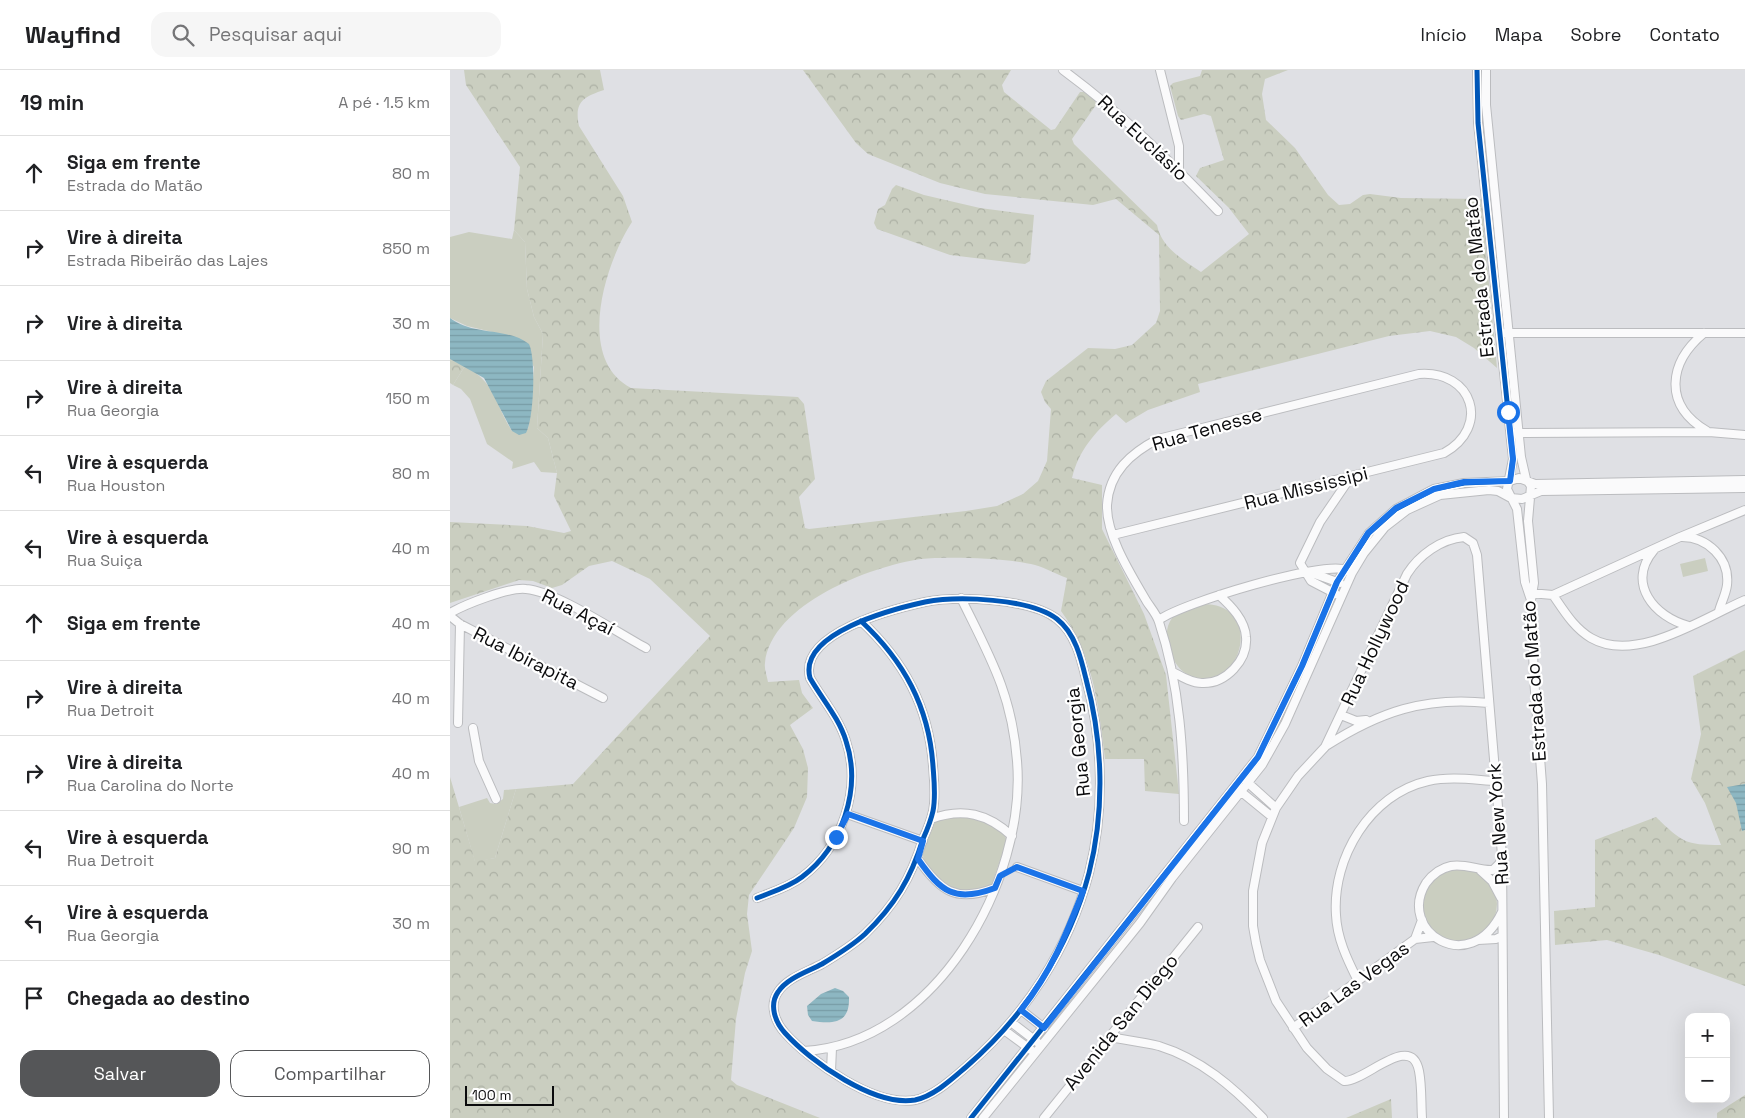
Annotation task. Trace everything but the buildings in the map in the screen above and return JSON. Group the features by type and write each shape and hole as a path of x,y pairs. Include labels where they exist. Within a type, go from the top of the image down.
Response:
{"street":[{"name":"Rua Euclásio","path":"1063,70 1093,92 1179,170 1218,211"},
{"path":"1160,70 1179,146 1179,170"},
{"name":"Estrada do Matão","path":"1477,70 1478,123 1513,465 1508,489 1511,498 1515,502 1519,517 1531,595 1534,678 1542,784 1549,1118"},
{"name":"Estrada do Matão","path":"1486,70 1486,105 1519,433 1526,479"},
{"path":"1500,333 1745,334"},
{"path":"1704,333 1687,350 1675,376 1680,404 1688,416 1709,432"},
{"name":"Rua Tenesse","path":"1184,821 1183,761 1173,672 1159,620 1126,563 1108,520 1107,505 1117,473 1129,458 1158,439 1419,374 1434,373 1448,376 1460,386 1468,398 1471,408"},
{"name":"Rua Mississipi","path":"1113,535 1444,454 1453,448 1467,431 1471,408"},
{"path":"1510,433 1709,432 1731,435 1745,433"},
{"path":"1341,596 1312,581 1300,563 1303,553 1320,522 1350,478"},
{"path":"971,1118 1034,1039 1049,1026 1249,783 1285,724 1346,586 1349,571 1368,533 1385,516 1408,500 1434,489 1464,482 1510,481 1519,478 1526,479 1535,484 1745,480"},
{"path":"1526,479 1531,486 1528,522 1531,595 1553,595 1655,548 1745,510"},
{"path":"982,1118 1035,1053 1041,1045 1049,1026 1179,854 1235,787 1260,752 1273,728 1337,582 1349,571 1385,528 1422,501 1460,491 1498,491 1511,498 1522,499 1530,494 1541,491 1558,490 1745,488"},
{"name":"Rua New York","path":"1464,537 1473,543 1477,555 1497,781 1503,900 1504,1118"},
{"name":"Rua Hollywood","path":"1422,1118 1419,1072 1412,1059 1404,1055 1395,1056 1358,1079 1344,1081 1327,1069 1293,1028 1268,984 1260,960 1253,926 1252,891 1255,870 1276,808 1298,776 1325,747 1341,716 1392,601 1414,564 1441,544 1464,537"},
{"path":"1680,537 1692,537 1702,541 1719,555 1724,565 1726,585 1719,611"},
{"path":"1655,548 1645,564 1644,582 1646,594 1651,603 1665,618 1689,626"},
{"path":"1159,620 1174,610 1219,595 1307,572 1328,568 1349,571"},
{"path":"1307,572 1346,586"},
{"name":"Rua Açaí","path":"450,613 482,599 526,588 555,598 646,648"},
{"path":"1173,672 1197,682 1211,682 1223,678 1241,660 1246,637 1243,625 1235,611 1219,595"},
{"path":"1553,595 1569,619 1590,638 1607,645 1628,646 1647,643 1745,600"},
{"path":"804,1051 832,1048 884,1024 932,986 962,952 987,907 1000,876 1012,836 1018,782 1010,709 993,660 961,598"},
{"name":"Rua Georgia","path":"757,898 793,883 816,865 836,837 848,814 850,769 846,740 810,678 808,670 812,656 821,645 861,621 915,604 961,598 997,602 1044,612 1057,618 1072,637 1081,658 1093,706 1101,789 1099,820 1083,891 1060,950 1045,977 1011,1022 948,1082 917,1100 904,1101 874,1093 831,1071 804,1051 784,1033 774,1015 773,1002 780,989 794,978 844,951 862,937 897,898 918,859"},
{"name":"Rua Ibirapita","path":"450,616 460,624 603,698"},
{"path":"861,621 894,655 905,671 924,713 932,750 934,809 918,859 934,881 946,890 960,894 976,895 995,888"},
{"path":"458,723 460,624"},
{"name":"Rua Hollywood","path":"1325,747 1371,720 1415,705 1462,700 1489,703"},
{"path":"1341,716 1356,721 1371,720"},
{"path":"473,728 479,761 496,799"},
{"path":"1242,778 1276,808"},
{"path":"1357,979 1339,939 1335,894 1347,851 1359,831 1385,803 1428,781 1458,779 1497,781"},
{"path":"1235,787 1272,817"},
{"path":"931,818 949,813 972,813 994,822 1012,836"},
{"path":"848,814 923,841"},
{"path":"1007,852 1017,867 1083,891"},
{"path":"1502,855 1499,864 1493,870 1465,865 1441,869 1430,878 1423,889 1420,901 1422,920 1433,937 1456,946 1472,944 1478,940 1488,931 1503,909"},
{"path":"1000,876 1017,867"},
{"path":"1478,868 1492,882 1503,900"},
{"path":"976,895 987,907"},
{"name":"Rua Las Vegas","path":"1415,940 1422,920"},
{"name":"Avenida San Diego","path":"1044,1118 1198,926"},
{"path":"1478,940 1496,939 1502,936"},
{"name":"Rua Las Vegas","path":"1293,1028 1357,979 1415,940 1433,937"},
{"path":"1021,1010 1049,1026"},
{"path":"1011,1022 1041,1045"},
{"path":"1004,1030 1035,1053"},
{"path":"1109,1037 1158,1046 1177,1053 1222,1079 1239,1093 1263,1118"},
{"path":"831,1071 832,1048"},
{"path":"1051,1108 1055,1118"}],"green space":[{"path":"464,70 600,70 604,90 586,98 579,106 579,126 623,196 632,222 613,261 605,285 600,310 600,334 604,356 614,374 631,388 798,397 804,404 815,479 799,497 805,528 809,529 997,506 1023,494 1038,481 1047,461 1051,409 1045,402 1041,392 1046,381 1088,348 1115,349 1132,345 1156,323 1160,311 1159,235 1116,199 1093,205 985,194 940,183 868,154 856,143 803,70 1011,70 1002,85 1004,92 1051,130 1055,129 1080,92 1084,92 1095,100 1096,105 1072,139 1074,144 1157,225 1159,233 1168,246 1187,263 1201,272 1249,234 1229,208 1196,176 1200,168 1224,160 1211,116 1204,114 1181,120 1178,116 1170,86 1173,83 1200,76 1202,70 1288,70 1265,79 1262,94 1266,120 1295,148 1328,195 1339,205 1350,204 1363,195 1370,194 1401,198 1481,199 1497,368 1474,348 1456,337 1430,331 1389,336 1198,384 1200,392 1148,410 1126,423 1116,414 1094,435 1083,450 1072,478 1102,485 1102,529 1144,614 1166,675 1179,794 1145,791 1144,759 1105,759 1093,682 1081,645 1061,611 1067,578 1035,565 995,559 932,558 900,563 876,570 851,579 804,606 785,623 771,642 765,663 768,682 799,680 802,693 813,708 790,725 803,749 808,768 807,797 794,828 749,895 747,914 752,951 745,973 736,1019 731,1080 737,1085 820,1118 450,1118 450,777 475,861 495,858 516,789 573,784 710,636 650,579 612,561 589,566 562,585 552,588 533,581 519,580 450,603 450,522 527,526 564,533 571,531 554,496 557,473 548,438 537,428 543,334 534,317 527,289 525,242 514,230 520,167 466,85"},
{"path":"896,185 924,195 980,208 1034,215 1030,261 1025,264 950,255 877,229 874,223 878,209 885,205 892,189"},
{"path":"514,230 525,242 527,289 534,317 543,334 537,428 548,438 557,473 541,472 534,462 512,469 513,462 487,444 470,399 461,389 453,385 465,366 484,380 490,388 512,431 528,429 534,367 517,338 467,326 450,318 450,237 469,232 512,239"},
{"path":"450,359 465,366 453,385 450,383"},
{"path":"1705,558 1708,571 1683,577 1680,564"},
{"path":"1203,604 1224,608 1236,620 1241,635 1239,651 1231,666 1219,677 1203,680 1185,673 1179,668 1170,653 1167,635 1168,626 1178,613"},
{"path":"1745,650 1745,986 1659,955 1607,940 1555,945 1554,911 1595,907 1595,840 1656,817 1678,837 1691,843 1721,845 1705,803 1691,779 1701,734 1693,676"},
{"path":"516,789 495,858 475,862 459,807 487,798 490,803 496,804 503,799 504,790"},
{"path":"961,815 981,820 994,826 1004,834 1007,840 992,884 974,892 958,890 941,882 928,869 924,861 924,845 934,823 941,819"},
{"path":"1460,867 1481,873 1491,883 1497,904 1491,925 1481,935 1460,941 1439,935 1429,925 1423,904 1429,883 1439,873"},
{"path":"1745,1095 1745,1118 1717,1118 1717,1113"},
{"path":"1391,1099 1392,1118 1346,1118"}],"water":[{"path":"450,318 459,324 479,330 511,335 529,344 533,362 533,388 531,415 526,433 519,435 512,431 484,378 450,359"},
{"path":"1745,784 1745,830 1742,831 1736,803 1727,787"},
{"path":"835,988 843,991 849,997 847,1013 839,1020 833,1022 812,1021 808,1015 807,1006 821,994"}],"cycle path":[{"path":"971,1118 1258,757 1302,666 1337,582 1369,533 1396,509 1434,489 1464,483 1510,481 1513,459 1478,123 1477,70"},
{"path":"757,898 792,884 816,865 838,833 850,797 852,778 846,741 835,716 810,678 810,662 818,648 833,636 851,626 871,617 892,610 939,600 993,600 1045,612 1063,625 1073,639 1079,654 1092,703 1099,751 1100,801 1098,825 1089,873 1070,928 1042,979 1026,1003 1007,1026 966,1067 942,1086 922,1098 899,1100 881,1097 863,1090 827,1069 781,1029 774,1013 774,1002 778,992 792,979 839,954 876,923 907,879 933,811 934,788 931,744 920,705 902,669 890,652 876,636 861,621"}],"route":[{"path":"836,837 848,814 923,841 918,859 928,874 942,887 960,894 976,895 995,888 1000,876 1017,867 1083,891 1060,950 1034,994 1021,1010 1044,1028 1179,854 1258,757 1302,666 1337,582 1368,533 1385,516 1420,494 1464,482 1510,481 1513,459 1508,412"}]}
